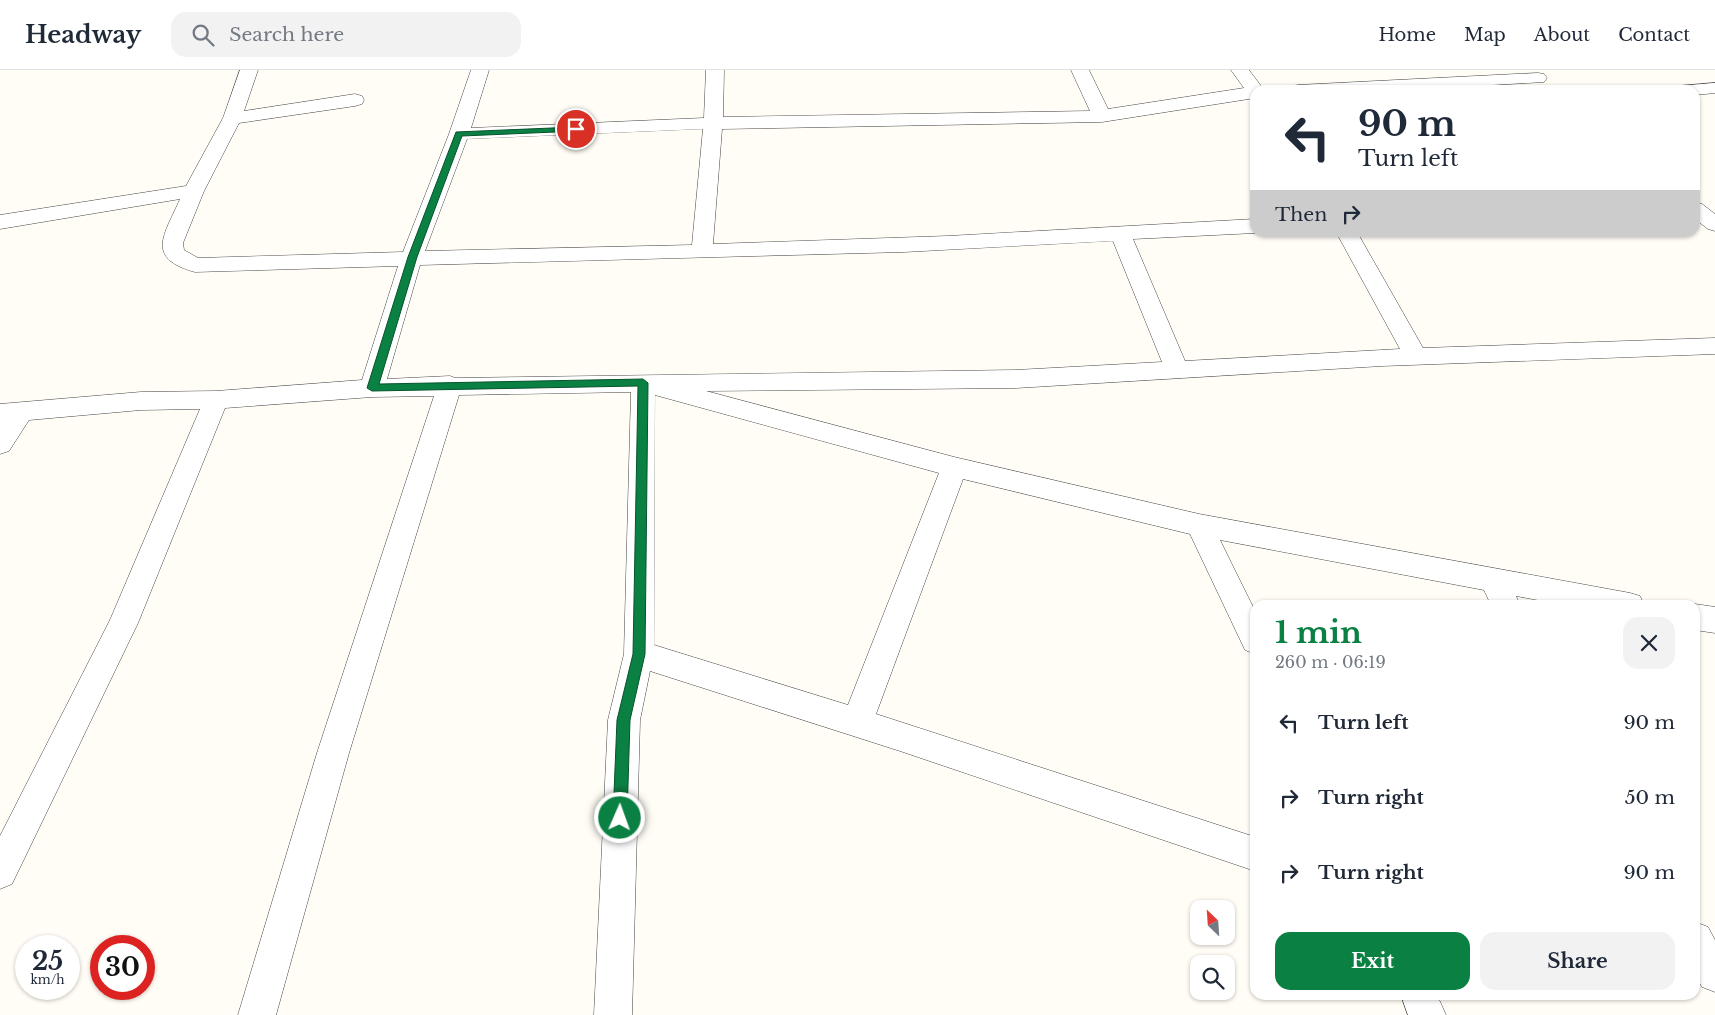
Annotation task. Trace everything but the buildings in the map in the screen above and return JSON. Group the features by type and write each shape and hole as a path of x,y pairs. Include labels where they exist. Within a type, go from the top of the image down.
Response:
{"street":[{"path":"249,70 232,118 194,191 172,243 174,254 195,265 412,257 517,257 906,245 1250,226"},
{"path":"372,388 412,257 459,134 480,70"},
{"path":"702,251 714,123 716,70"},
{"path":"1080,70 1102,116"},
{"path":"1240,70 1251,85"},
{"path":"1408,85 1540,79"},
{"path":"1700,89 1715,88"},
{"path":"459,134 714,123 1102,116 1250,92"},
{"path":"232,118 355,100"},
{"path":"0,222 194,191"},
{"path":"1700,199 1715,198"},
{"path":"1700,213 1715,224"},
{"path":"1120,233 1177,370"},
{"path":"1349,237 1416,357"},
{"path":"0,444 11,413 141,401 216,400 372,388 450,385 1016,379 1416,357 1715,346"},
{"path":"643,383 954,467 1199,525 1604,600"},
{"path":"612,1015 624,720 639,654 643,383"},
{"path":"257,1015 332,753 450,385"},
{"path":"0,872 123,622 216,400"},
{"path":"857,723 954,467"},
{"path":"1199,525 1250,631"},
{"path":"1492,578 1503,600"},
{"path":"1700,618 1715,620"},
{"path":"639,654 857,723 1250,852"},
{"path":"1700,948 1715,974"},
{"path":"1421,1000 1427,1015"}],"route":[{"path":"576,129 459,134 412,257 372,388 450,385 643,383 639,654 624,720 620,818"}]}
